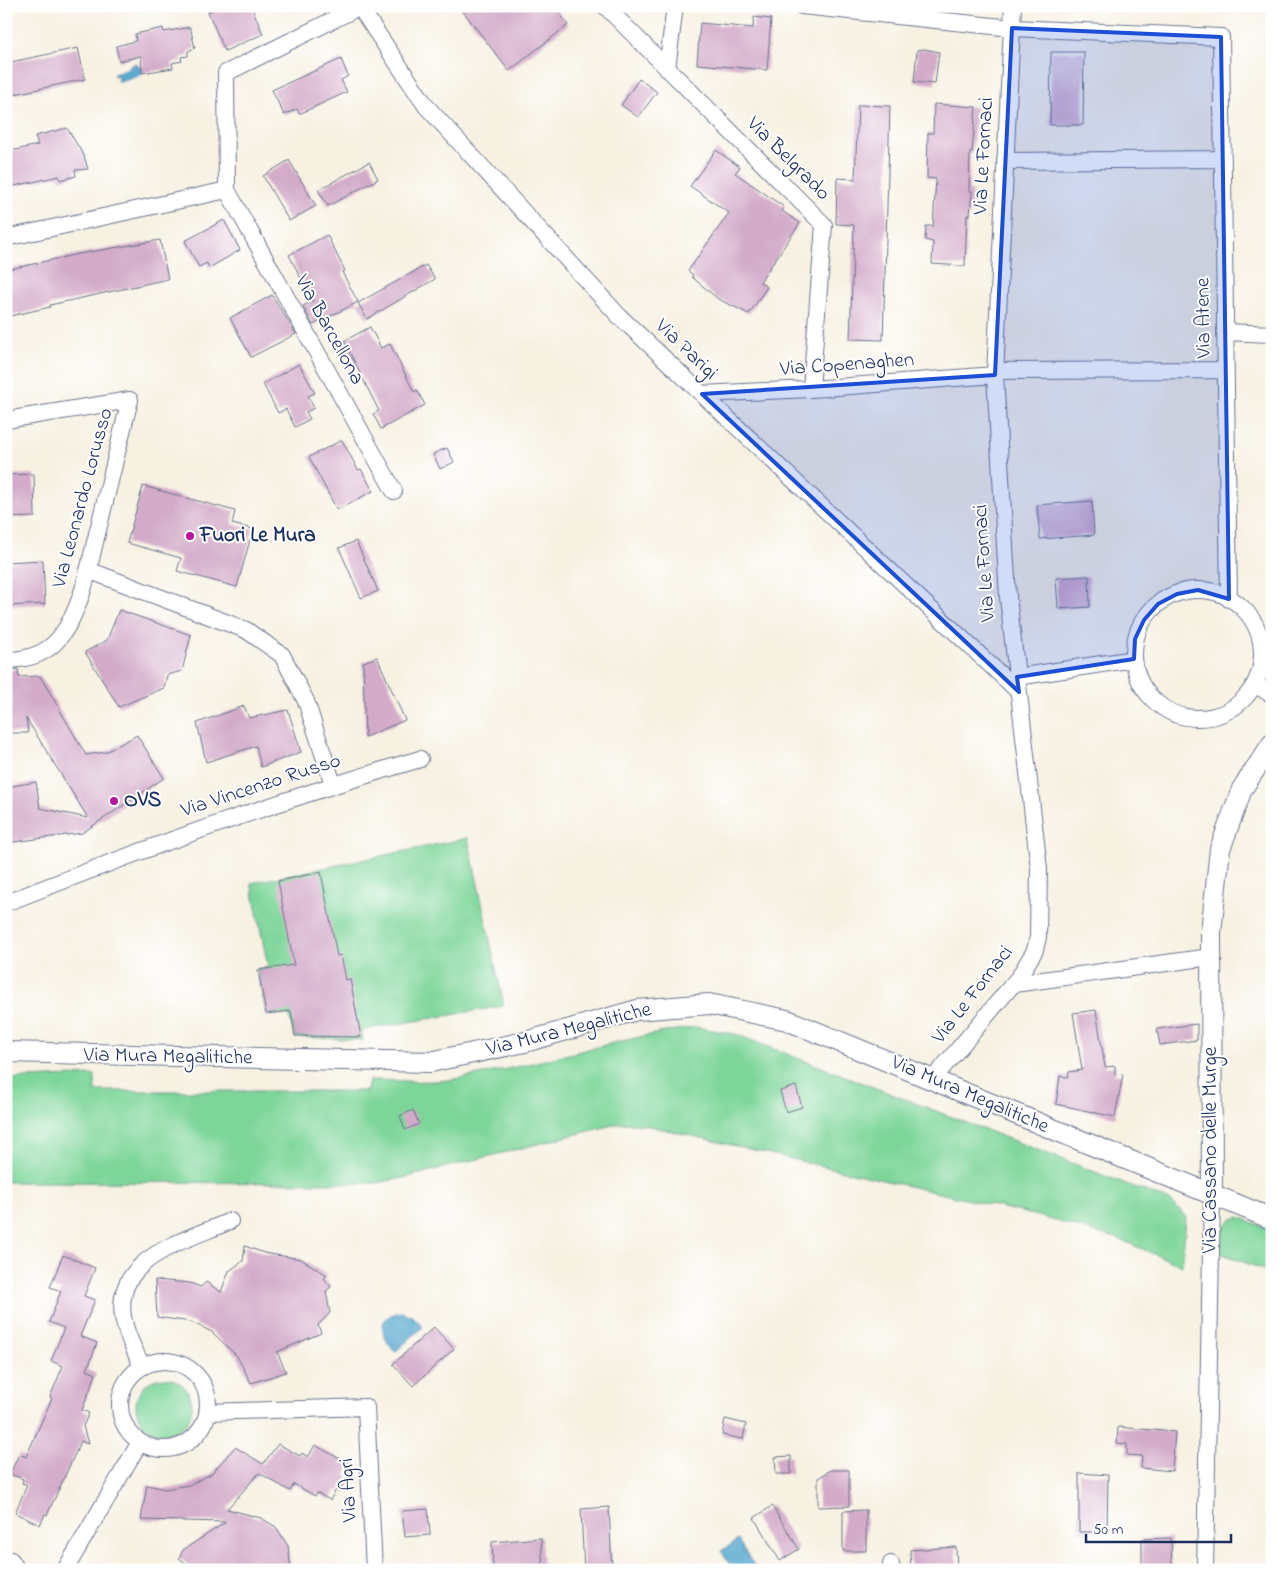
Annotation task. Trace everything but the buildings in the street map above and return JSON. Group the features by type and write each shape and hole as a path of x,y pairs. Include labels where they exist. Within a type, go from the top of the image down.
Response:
{"street":[{"name":"Via Belgrado","path":"605,6 824,225 811,389"},
{"path":"667,69 674,6"},
{"path":"802,6 1012,28"},
{"name":"Via Le Fornaci","path":"933,1079 1014,984 1035,950 1038,937 1039,869 1008,597 995,373 1013,6"},
{"path":"6,238 227,190 226,73 360,7"},
{"name":"Via Parigi","path":"360,7 426,106 619,316 1018,684"},
{"name":"Via Atene","path":"1012,28 1221,37 1229,599"},
{"path":"1005,161 1223,158"},
{"name":"Via Barcellona","path":"227,190 394,491"},
{"path":"1225,332 1272,334"},
{"name":"Via Copenaghen","path":"702,394 811,389 995,373 1225,370"},
{"name":"Via Leonardo Lorusso","path":"6,420 130,400 88,570 72,617 60,638 45,651 20,660 6,660"},
{"path":"88,570 246,630 282,655 306,701 333,784"},
{"path":"1198,590 1220,594 1229,599 1239,604 1253,621 1261,641 1262,663 1255,684 1242,701 1225,713 1205,718 1184,718 1165,710 1149,697 1138,679 1134,659 1135,639 1144,620 1158,604 1177,594 1198,590"},
{"path":"1018,684 1134,659"},
{"path":"1255,684 1272,695"},
{"name":"Via Cassano delle Murge","path":"1205,1570 1212,1196 1211,932 1220,849 1242,789 1272,744"},
{"name":"Via Vincenzo Russo","path":"6,902 165,841 333,784 420,759"},
{"path":"1014,984 1210,957"},
{"name":"Via Mura Megalitiche","path":"6,1052 430,1062 526,1042 637,1010 709,1004 788,1020 1212,1196 1272,1219"},
{"path":"142,1367 126,1331 123,1315 128,1280 147,1259 230,1221"},
{"path":"170,1361 183,1365 194,1373 205,1391 207,1412 200,1430 185,1444 173,1448 160,1449 140,1442 126,1428 121,1415 120,1401 128,1381 142,1367 156,1362 170,1361"},
{"name":"Via Agri","path":"207,1412 366,1407 374,1570"},
{"path":"65,1570 140,1442"},
{"path":"6,1560 11,1560 17,1570"}],"highlighted area":[{"path":"1012,28 1221,37 1229,599 1198,590 1177,594 1158,604 1144,620 1135,639 1134,659 1017,677 1019,692 702,394 995,375"}],"green space":[{"path":"468,838 504,1006 362,1030 363,1040 295,1037 289,1015 266,1014 257,969 268,967 251,883"},
{"path":"696,1027 735,1034 1171,1201 1186,1217 1182,1266 1119,1239 1042,1217 645,1125 621,1123 403,1178 376,1183 6,1182 6,1079 95,1075 95,1091 367,1091 369,1080 439,1081 480,1075 634,1038"},
{"path":"1239,1217 1272,1230 1272,1273 1220,1253 1225,1226 1228,1222"},
{"path":"164,1378 175,1380 184,1386 190,1395 192,1406 190,1417 184,1426 175,1432 164,1434 153,1432 144,1426 138,1417 136,1406 138,1395 144,1386 153,1380"}],"water":[{"path":"135,63 141,67 141,75 124,81 117,81 119,75 114,76 114,73 126,69"},
{"path":"402,1312 413,1316 423,1327 395,1352 386,1340 383,1328 384,1322 387,1317"},
{"path":"738,1540 757,1570 733,1570 721,1551"}],"place":[{"name":"Fuori Le Mura","path":"190,536"},
{"name":"OVS","path":"114,801"}]}
